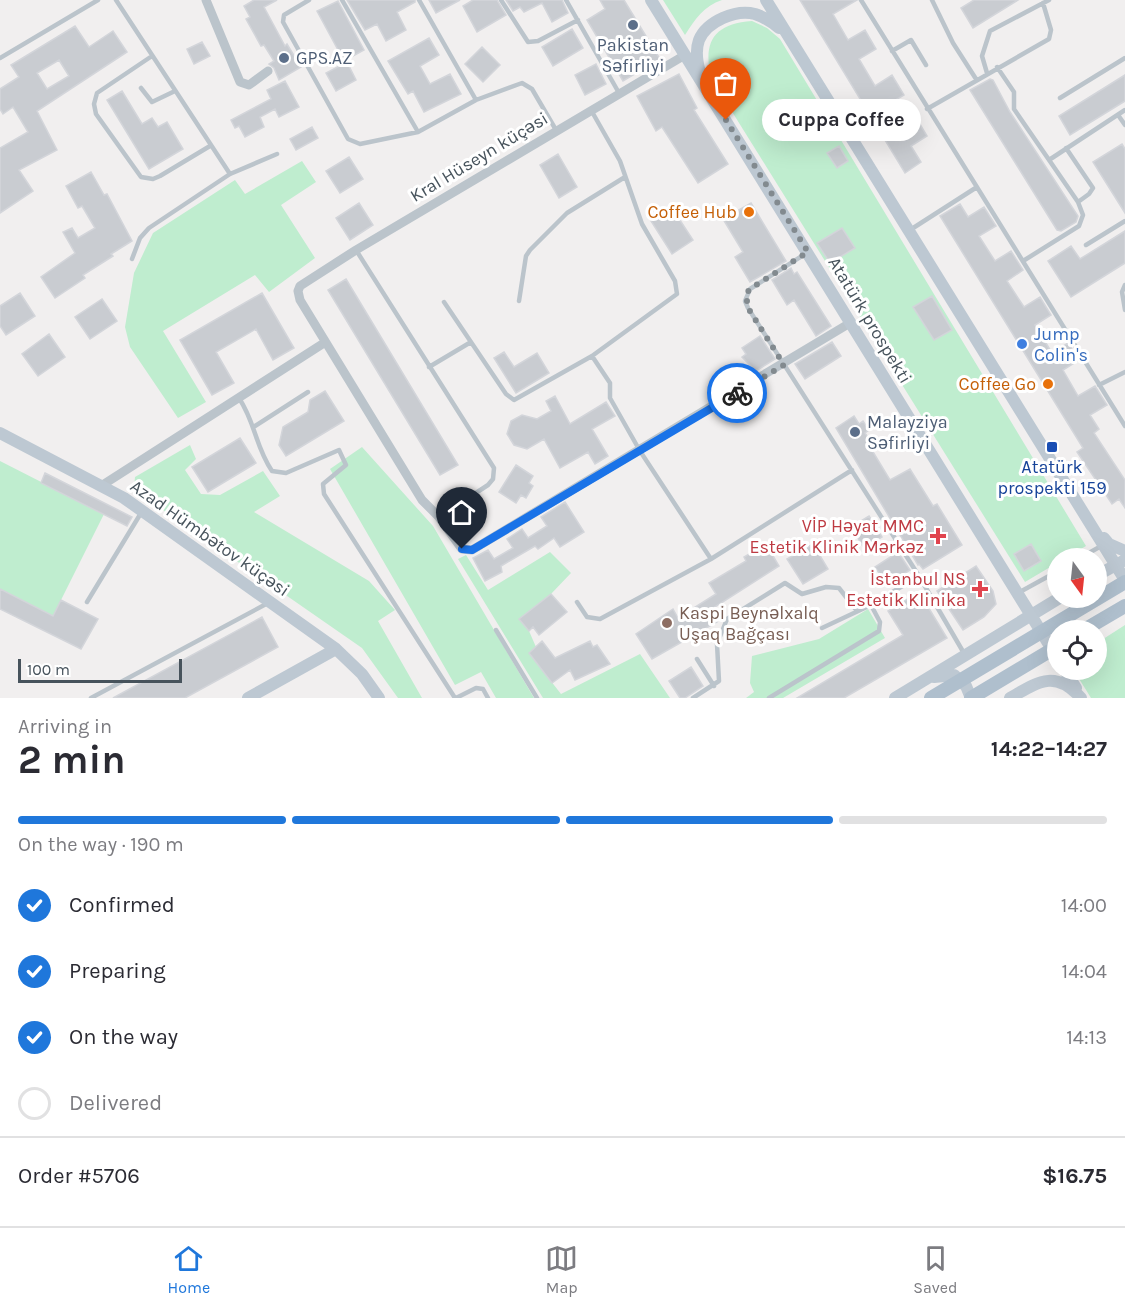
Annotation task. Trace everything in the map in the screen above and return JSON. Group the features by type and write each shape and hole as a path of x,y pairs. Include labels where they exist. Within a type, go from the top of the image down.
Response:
{"main road":[{"name":"Atatürk prospekti","path":"651,0 1047,642"},
{"path":"766,0 1103,545 1120,562 1125,581 931,698"},
{"path":"685,55 717,22 740,13 765,18 785,32"},
{"path":"700,39 697,62 703,84"},
{"name":"Azad Hümbətov küçəsi","path":"0,433 142,510 336,649 362,674 379,698"},
{"path":"1086,518 1109,544 1125,551"},
{"path":"1107,570 1120,562"},
{"path":"896,698 1047,605"},
{"path":"1101,620 1125,606"},
{"path":"248,698 336,649"},
{"path":"920,683 946,674 954,675 966,686 971,698 1047,653"},
{"path":"1010,698 1048,680 1066,684 1081,698"},
{"path":"1070,680 1081,698"}],"street":[{"path":"206,0 240,82 249,85 268,71"},
{"name":"Kral Hüseyn küçəsi","path":"324,343 297,296 300,286 307,280 685,55"},
{"path":"101,486 324,343 422,500 439,517 460,547 465,551 472,550 640,452 850,323"}],"lane":[{"path":"0,58 98,0"},
{"path":"116,0 230,174"},
{"path":"309,0 284,15 283,22 348,139 360,144 418,132 476,100 522,83 528,84 556,130"},
{"path":"342,0 418,132"},
{"path":"419,0 476,100"},
{"path":"501,0 528,42 538,41 578,20"},
{"path":"566,0 619,93"},
{"path":"861,0 1125,426"},
{"path":"932,0 953,43 976,79"},
{"path":"987,73 982,56 990,32 1048,0"},
{"path":"927,109 1049,39 1051,30 1043,3"},
{"path":"892,51 911,40 926,65"},
{"path":"152,56 97,93 94,104 96,114 141,177 153,179 160,176 210,146"},
{"path":"1060,98 1125,58"},
{"path":"997,68 1014,92 1014,109 1078,202 1083,215 1079,226 1023,261"},
{"path":"141,88 152,102 175,91"},
{"path":"444,302 506,394 514,400 592,356 673,299 678,290 642,224 620,160 591,110"},
{"path":"1049,160 1125,110"},
{"path":"1118,115 1125,125"},
{"path":"1066,148 1093,188 1078,202"},
{"path":"132,259 140,238 149,228 230,174 277,154"},
{"path":"519,301 526,256 530,250 567,213 625,177"},
{"path":"910,230 977,187"},
{"path":"1086,245 1125,221"},
{"path":"356,250 494,471 493,479 488,485 439,517"},
{"path":"808,252 750,289 746,294 748,308 919,576 966,655"},
{"path":"1125,285 1122,292 1125,310"},
{"path":"429,368 471,342"},
{"path":"592,356 610,383 610,398 640,452 711,559"},
{"path":"1099,385 1125,372"},
{"path":"255,426 308,392"},
{"path":"239,398 255,426 257,444 263,458 277,473 290,472 339,450 346,465 323,484 324,494 456,698 476,688 483,689 488,698"},
{"path":"578,602 587,617 600,619 711,559 852,470"},
{"path":"87,602 142,510"},
{"path":"1098,548 1103,545"},
{"path":"822,628 871,605 919,576"},
{"path":"1017,593 1047,577"},
{"path":"693,698 719,681 717,644 727,620 780,585 791,585 802,594 826,587 839,588 857,611"},
{"path":"91,698 270,602"},
{"path":"769,698 879,630 880,622 871,605"},
{"path":"496,630 537,698"},
{"path":"697,659 714,686"}],"green space":[{"path":"663,0 722,0 700,14 685,35"},
{"path":"752,21 767,28 780,39 1086,546 1083,548 1047,548 1047,569 1025,582 711,78 709,54 714,37 728,26"},
{"path":"302,161 316,182 281,205 315,258 269,292 255,275 163,331 206,402 178,418 130,347 125,327 134,273 153,233 235,180 245,194"},
{"path":"190,445 196,459 185,470 201,494 220,495 263,471 280,496 254,512 369,581 395,610 378,621 422,698 398,698 362,648 137,492 134,487 135,477"},
{"path":"362,447 433,526 534,698 496,698 481,672 455,685 330,469"},
{"path":"0,461 104,514 53,616 0,589"},
{"path":"550,552 571,573 551,594 520,619 529,631 536,647 529,653 561,694 640,654 670,698 543,698 458,559 466,555 488,590"},
{"path":"868,609 885,638 783,698 746,698 754,692 750,683 752,656 819,639"},
{"path":"1125,625 1125,698 1091,698 1080,680 1107,680 1107,637"}],"building":[{"path":"254,0 277,0 264,7 285,46 287,44 301,67 279,80 274,68 269,64 274,61 264,45 261,46 246,19 250,17 244,6"},
{"path":"347,0 415,0 415,2 397,12 406,30 386,41 377,24 365,30"},
{"path":"429,0 460,0 436,13"},
{"path":"473,0 497,0 506,15 477,32 463,6"},
{"path":"506,0 562,0 568,13 552,22 542,3 524,12 520,7 513,11"},
{"path":"600,0 624,0 660,59 623,81 587,20 605,9"},
{"path":"800,0 857,0 833,14 848,40 865,30 876,49 859,59 875,86 892,75 904,95 887,105 901,128 917,119 927,136 911,146 921,162 905,173"},
{"path":"974,0 1018,0 973,28 961,8"},
{"path":"338,1 364,50 344,61 317,11"},
{"path":"75,26 89,47 113,31 127,52 37,111 57,150 19,170 33,191 0,213 0,148 28,132 13,107 3,114 0,109 0,89 19,77 11,65","holes":["59,60 69,76 47,89 37,73"]},
{"path":"572,29 583,48 553,66 542,47"},
{"path":"429,38 439,55 420,66 430,84 450,74 461,94 424,112 413,91 408,94 388,61"},
{"path":"202,42 210,56 194,64 187,49"},
{"path":"482,47 500,65 483,82 465,64"},
{"path":"347,62 356,80 336,91 326,73"},
{"path":"596,64 606,84 585,95 575,75"},
{"path":"679,74 697,108 694,110 728,164 698,183 662,127 656,131 637,96"},
{"path":"1125,75 1125,101 1070,135 1059,116"},
{"path":"990,79 993,80 1010,112 1078,216 1076,222 1061,231 1057,230 970,90"},
{"path":"285,81 299,107 279,117 275,109 260,117 264,127 245,137 239,126 235,128 231,120 271,99 267,90"},
{"path":"122,91 142,124 152,118 158,127 167,122 183,149 149,169 107,100"},
{"path":"312,127 318,138 296,150 290,139"},
{"path":"1122,144 1125,149 1125,213 1093,162"},
{"path":"839,146 848,161 837,168 827,153"},
{"path":"558,154 577,187 559,198 540,165"},
{"path":"349,157 363,179 340,193 326,171"},
{"path":"91,172 104,195 107,194 132,241 111,254 113,256 83,275 85,278 55,298 41,277 75,253 63,232 72,228 78,238 95,228 82,206 78,208 66,186"},
{"path":"359,203 373,225 350,240 336,218"},
{"path":"751,203 786,261 750,282 735,257 743,252 723,219"},
{"path":"960,204 968,217 984,207 996,226 979,236 995,261 1011,251 1023,270 1007,281 1024,307 1040,297 1051,315 1035,325 1052,353 1068,343 1079,360 1063,370 1078,396 1095,386 1107,405 1090,415 1099,429 1094,433 1125,480 1125,508 1119,499 1112,504 1077,452 1083,448 940,216"},
{"path":"672,208 693,240 672,254 651,221"},
{"path":"842,228 855,248 830,263 817,243"},
{"path":"1125,231 1125,263 1071,297 1048,261 1071,246 1080,259"},
{"path":"791,268 794,274 797,272 831,326 816,336 794,300 787,305 772,280"},
{"path":"346,279 458,465 440,475 328,290"},
{"path":"20,293 35,316 6,335 0,326 0,306"},
{"path":"262,293 294,348 273,360 256,329 216,352 234,383 212,395 180,340"},
{"path":"932,296 952,330 934,340 913,307"},
{"path":"102,299 117,321 90,339 75,317"},
{"path":"49,334 65,357 38,376 22,354"},
{"path":"760,336 775,359 756,371 742,357 746,354 742,348"},
{"path":"832,342 841,356 805,379 795,364"},
{"path":"504,352 514,367 537,353 549,373 516,393 494,358"},
{"path":"325,391 344,421 286,456 279,445 283,427 308,412 310,400"},
{"path":"555,396 570,424 606,402 615,416 592,429 608,456 595,464 588,452 560,468 544,439 527,449 514,445 507,434 511,421 522,415 537,419 551,411 546,401"},
{"path":"854,416 859,424 863,421 869,430 865,433 870,440 867,442 890,480 910,469 933,506 937,504 962,545 923,569 918,565 836,428"},
{"path":"240,438 256,463 208,492 192,467"},
{"path":"516,465 533,476 529,483 533,486 526,498 521,495 516,503 499,492"},
{"path":"45,473 132,517 127,526 41,483"},
{"path":"565,502 584,532 560,547 554,538 538,549 535,546 501,566 502,572 485,581 473,558 488,550 494,559 513,548 507,539 522,529 528,538 547,526 541,517"},
{"path":"869,516 882,537 864,548 851,527"},
{"path":"766,544 779,566 710,610 717,622 652,659 636,634 673,609 678,618 716,594 709,583 746,561 744,557"},
{"path":"813,544 828,569 803,584 787,559"},
{"path":"1031,544 1041,561 1024,571 1014,554"},
{"path":"898,552 910,570 887,585 875,567"},
{"path":"976,566 993,591 996,604 984,617 963,630 937,591"},
{"path":"0,589 53,616 61,600 98,619 81,649 0,609"},
{"path":"919,592 947,638 844,698 797,698 903,635 888,611"},
{"path":"551,594 567,612 539,635 533,627 529,631 519,619"},
{"path":"262,617 278,647 185,698 113,698"},
{"path":"542,641 555,658 590,641 593,647 597,645 610,664 575,680 570,670 552,683 529,653"},
{"path":"691,667 703,686 685,698 680,698 669,681"}],"way so far":[{"path":"726,120 808,252 750,289 746,294 748,308 784,365 737,393"}],"place":[{"name":"Pakistan Səfirliyi","path":"633,25"},
{"name":"GPS.AZ","path":"284,58"},
{"name":"Cuppa Coffee","path":"726,120"},
{"name":"Coffee Hub","path":"749,212"},
{"name":"Jump Colin's","path":"1022,344"},
{"name":"Coffee Go","path":"1048,384"},
{"name":"Malayziya Səfirliyi","path":"855,432"},
{"name":"Atatürk prospekti 159","path":"1052,447"},
{"name":"VİP Həyat MMC Estetik Klinik Mərkəz","path":"938,536"},
{"name":"İstanbul NS Estetik Klinika","path":"980,589"},
{"name":"Kaspi Beynəlxalq Uşaq Bağçası","path":"667,623"}],"route":[{"path":"462,549 472,550 737,393"}]}
